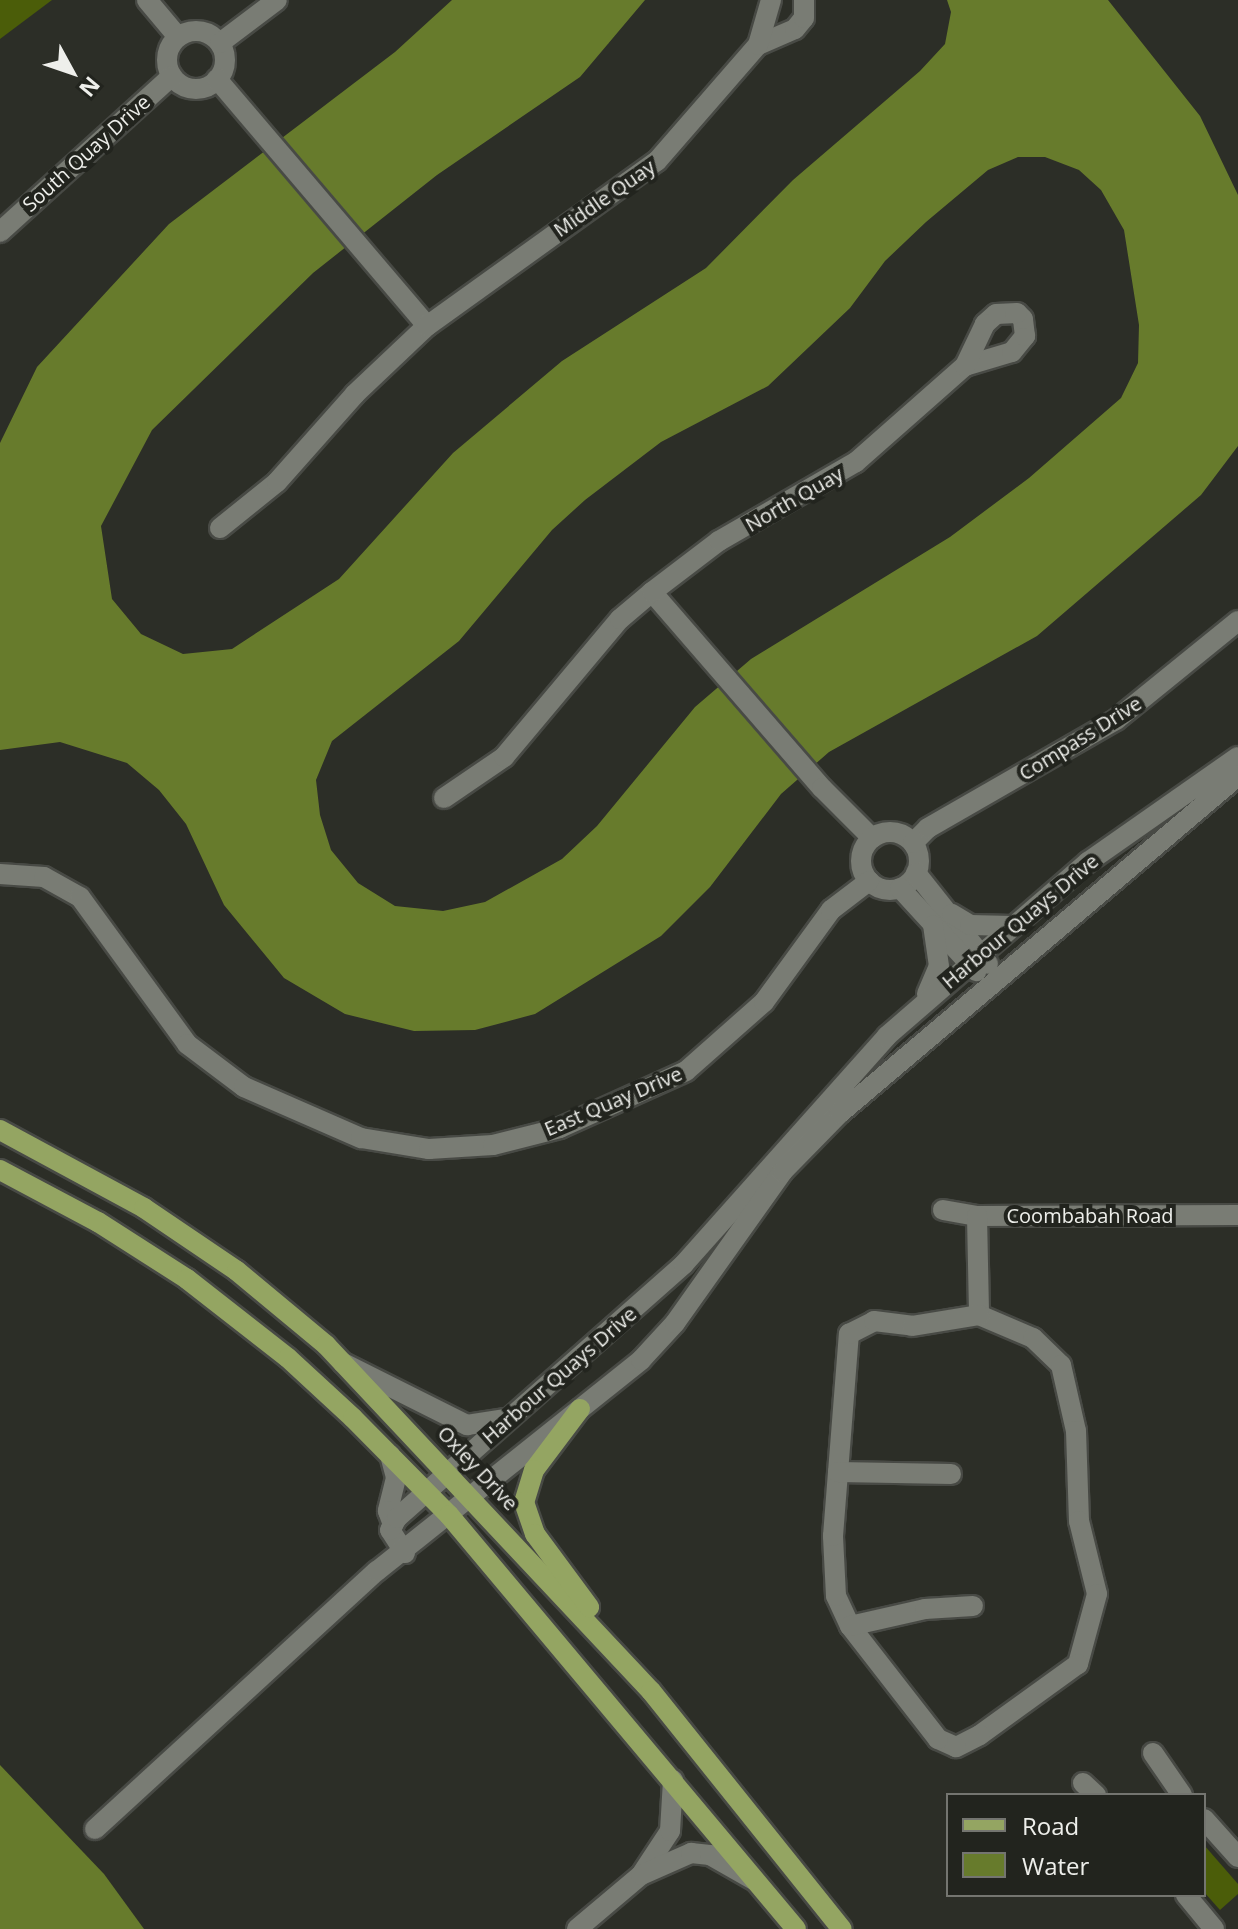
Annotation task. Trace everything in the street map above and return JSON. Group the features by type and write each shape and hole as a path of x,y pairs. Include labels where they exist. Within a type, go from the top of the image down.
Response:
{"main road":[{"name":"Oxley Drive","path":"0,1130 174,1228 289,1312 343,1363 450,1472 651,1691 842,1929"},
{"path":"0,1170 98,1222 212,1297 288,1358 390,1455 449,1515 796,1929"},
{"path":"580,1409 529,1479 525,1512 535,1534 651,1691"}],"street":[{"path":"147,0 178,37"},
{"path":"220,43 277,0"},
{"name":"Middle Quay","path":"220,528 277,482 355,394 427,326 657,161 758,45 771,0"},
{"name":"Middle Quay","path":"758,45 795,29 804,18 804,0"},
{"path":"201,31 220,43 225,59 217,79 196,89 172,76 168,54 178,37 201,31"},
{"name":"South Quay Drive","path":"0,232 71,162 172,76"},
{"path":"217,79 427,326"},
{"name":"North Quay","path":"444,798 504,757 620,619 652,592 719,541 856,462 965,366"},
{"path":"652,592 822,788 872,838"},
{"name":"Compass Drive","path":"913,843 928,828 1116,720 1238,621"},
{"name":"Harbour Quays Drive","path":"393,1525 684,1264 730,1208 919,1007 1088,862 1238,757"},
{"name":"Harbour Quays Drive","path":"95,1829 377,1571 405,1553 641,1360 675,1323 783,1171 840,1113 1238,776"},
{"path":"894,832 913,843 919,857 916,873 900,888 887,889 869,881 861,864 872,838 894,832"},
{"path":"916,873 938,915 994,981"},
{"name":"East Quay Drive","path":"0,874 44,877 80,897 187,1044 244,1087 361,1138 429,1149 493,1145 560,1128 686,1071 764,1002 831,910 869,881"},
{"path":"900,888 938,915 970,925 1012,926"},
{"path":"919,1007 939,966 938,915"},
{"name":"Coombabah Road","path":"943,1210 977,1216 1238,1215"},
{"path":"977,1216 979,1315"},
{"path":"979,1315 1033,1338 1061,1365 1076,1431 1079,1521 1097,1594 1078,1664 980,1735 956,1747 928,1728 850,1626 836,1596 833,1536 838,1472 849,1334 874,1321 912,1326 979,1315"},
{"path":"343,1363 467,1425 510,1417"},
{"path":"390,1455 396,1478 388,1511 393,1525 393,1539 405,1553"},
{"path":"838,1472 951,1474"},
{"path":"850,1626 925,1609 973,1606"},
{"path":"1153,1753 1171,1791"},
{"path":"641,1875 670,1831 673,1780"},
{"path":"1206,1821 1238,1857"},
{"path":"577,1929 641,1875 678,1857 701,1853 754,1880"},
{"path":"1188,1897 1214,1929"}],"shaded area":[{"path":"0,0 52,0 0,39"},
{"path":"1206,1847 1238,1884 1238,1894 1220,1910 1206,1894"}],"water":[{"path":"452,0 645,0 580,77 437,175 313,273 152,430 101,526 112,599 141,634 183,654 232,649 339,579 453,453 562,361 706,268 793,180 920,71 945,44 951,12 947,0 1108,0 1200,116 1238,195 1238,446 1201,495 1037,636 829,752 781,794 710,887 661,936 535,1014 475,1030 414,1031 345,1014 284,978 224,905 186,824 159,790 127,763 60,742 0,750 0,443 37,367 169,224 395,52","holes":["1018,157 1045,157 1079,170 1101,190 1124,230 1139,325 1138,363 1121,398 1029,478 950,537 751,659 695,707 597,826 562,859 485,902 443,911 395,906 358,883 331,850 320,815 316,780 332,741 459,641 552,530 585,500 661,442 768,386 850,308 885,261 988,170"]},
{"path":"0,1765 104,1874 144,1929 0,1929"}]}
